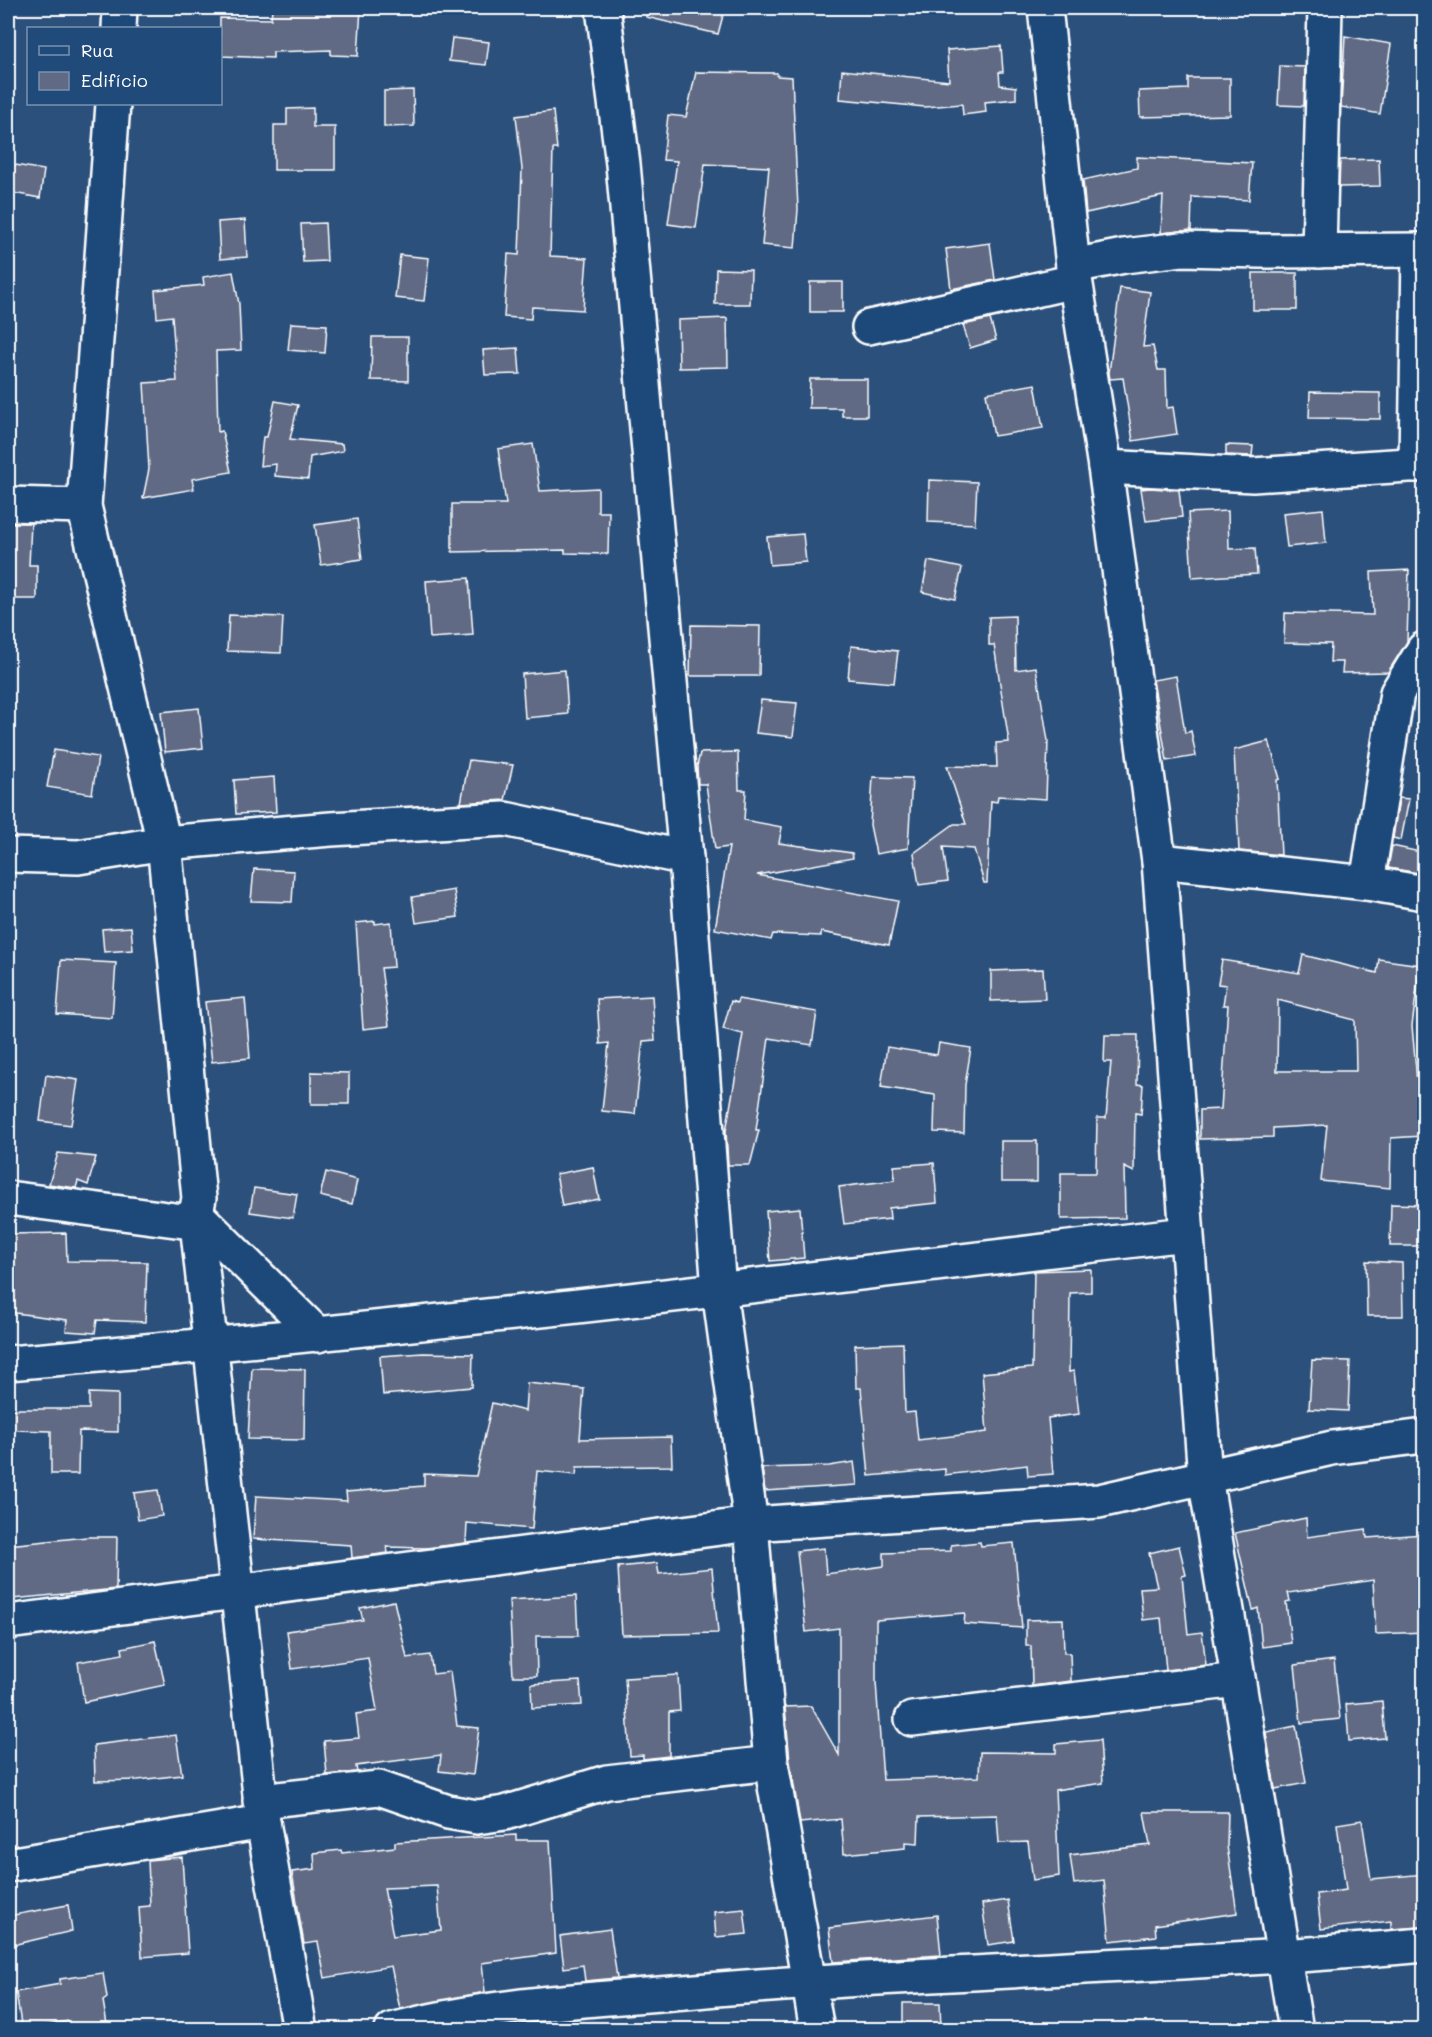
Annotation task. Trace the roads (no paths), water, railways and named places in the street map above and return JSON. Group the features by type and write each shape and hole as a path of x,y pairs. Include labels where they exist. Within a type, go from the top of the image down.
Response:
{"street":[{"path":"119,27 120,8"},
{"path":"603,8 623,164 686,858 719,1290 751,1524 771,1763 817,2030"},
{"path":"1045,8 1074,273 1105,467 1159,861 1205,1477 1296,2030"},
{"path":"1319,251 1326,8"},
{"path":"113,105 84,506 164,843 199,1198 196,1214 261,1811 300,2030"},
{"path":"869,327 1074,273 1124,256 1182,249 1422,250 1420,465 1253,475 1105,467"},
{"path":"8,504 84,506"},
{"path":"1367,883 1397,693 1425,649"},
{"path":"8,855 78,857 164,843 331,829 505,819 686,858"},
{"path":"1159,861 1367,883 1425,892"},
{"path":"8,1198 183,1221 196,1214"},
{"path":"196,1214 318,1335"},
{"path":"8,1363 318,1335 1186,1234"},
{"path":"8,1622 751,1524 1099,1501 1332,1448 1425,1436"},
{"path":"912,1719 1238,1680"},
{"path":"8,1865 379,1788 448,1812 477,1817 516,1810 607,1782 771,1763"},
{"path":"392,2030 421,2022 545,2004 810,1981 1283,1958 1425,1945"}]}
